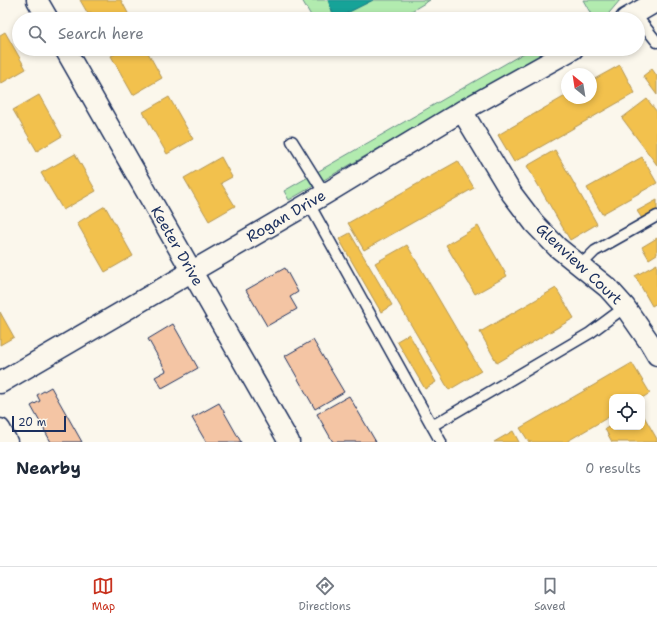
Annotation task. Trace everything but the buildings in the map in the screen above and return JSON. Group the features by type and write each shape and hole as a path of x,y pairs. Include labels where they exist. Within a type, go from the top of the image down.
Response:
{"street":[{"path":"37,0 44,12"},
{"path":"637,12 657,1"},
{"name":"Keeter Drive","path":"69,56 289,442"},
{"name":"Rogan Drive","path":"0,382 462,111 560,56"},
{"name":"Glenview Court","path":"462,111 516,200 534,224 557,247 608,288 625,307 650,342 657,355"},
{"path":"0,429 7,442"}],"lane":[{"path":"645,30 657,42"},
{"path":"292,141 316,198 432,426 442,442"},
{"path":"580,266 595,251 657,216"},
{"path":"432,426 590,332 625,307"}],"green space":[{"path":"302,0 328,0 332,12 309,12"},
{"path":"373,0 430,0 410,12 349,12"},
{"path":"583,0 620,0 610,12 590,12"},
{"path":"519,56 539,56 289,200 284,191"}]}
